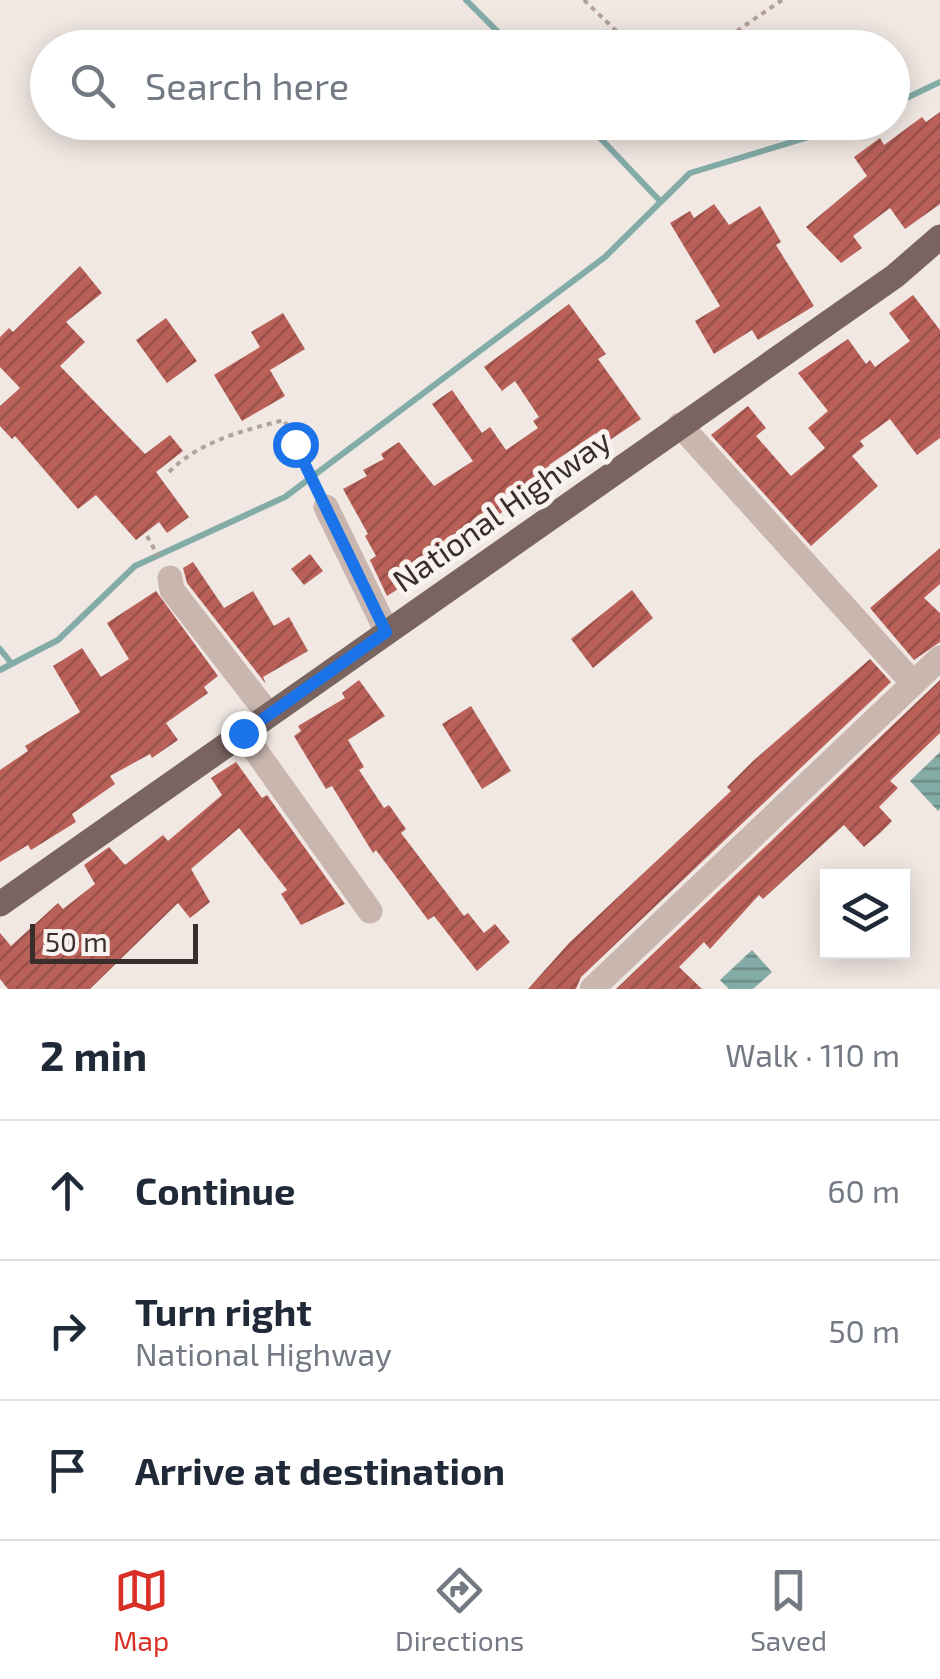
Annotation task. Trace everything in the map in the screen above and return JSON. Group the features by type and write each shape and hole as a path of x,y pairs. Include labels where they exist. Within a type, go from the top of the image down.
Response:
{"main road":[{"name":"National Highway","path":"0,904 895,276 940,237"}],"street":[{"path":"680,425 913,683"},
{"path":"326,507 386,632"},
{"path":"170,578 172,590 269,715"},
{"path":"592,989 940,658"},
{"path":"243,733 370,911"}],"path":[{"path":"584,0 615,30"},
{"path":"738,30 782,0"},
{"path":"168,472 182,458 226,435 284,420 326,507"}],"water":[{"path":"940,752 940,809 938,811 910,781"},
{"path":"752,950 772,972 753,989 729,989 720,980"}],"building":[{"path":"940,112 940,204 905,229 890,208 853,236 862,248 841,263 806,227 867,176 854,157 877,140 884,145 891,140 910,140 910,126 922,117 926,122"},
{"path":"714,204 729,225 760,206 781,242 776,245 814,306 758,340 752,330 714,354 695,321 720,306 670,223 690,211 694,218"},
{"path":"80,266 102,293 66,322 85,342 60,366 145,454 170,435 183,451 156,472 189,517 167,533 159,522 136,540 96,495 78,509 15,436 12,439 0,426 0,406 20,388 0,367 0,337 9,328 13,332"},
{"path":"913,295 940,330 940,438 917,455 890,419 860,441 864,446 852,456 878,486 811,546 711,435 748,406 766,428 756,436 791,476 825,448 808,428 828,411 798,373 848,339 866,364 870,360 875,367 910,341 889,313"},
{"path":"569,304 606,354 598,359 641,419 604,444 596,433 549,465 559,479 507,515 504,511 465,536 471,543 387,596 370,560 376,556 365,536 368,534 343,489 367,476 363,470 384,459 381,454 399,442 434,486 473,461 432,404 452,390 482,433 490,427 506,450 538,428 533,421 539,417 515,381 502,391 484,367"},
{"path":"283,313 305,349 270,370 285,396 242,421 214,375 260,347 251,332"},
{"path":"166,318 197,361 167,383 136,340"},
{"path":"940,548 940,584 924,598 940,613 940,642 914,660 870,608"},
{"path":"310,554 323,571 304,585 291,569"},
{"path":"193,562 224,608 253,591 274,626 289,617 308,651 263,677 266,684 187,583 183,568"},
{"path":"632,590 653,618 593,668 571,639"},
{"path":"156,591 218,676 204,687 208,693 166,723 178,740 152,758 150,754 110,776 115,784 72,814 76,822 31,850 28,845 0,862 0,770 28,751 25,746 80,712 53,666 82,648 101,677 129,659 107,623"},
{"path":"870,659 891,682 581,977 576,989 528,989 569,943 731,791 727,787 753,761"},
{"path":"359,680 385,716 348,740 364,767 359,770 384,808 389,805 406,829 401,833 464,916 468,913 484,933 495,924 510,942 477,971 434,916 428,920 376,850 373,853 332,786 326,789 294,736 301,731 298,726 345,698 342,693"},
{"path":"940,680 940,733 890,781 898,788 879,807 892,821 880,833 864,847 844,825 763,899 759,895 710,949 704,942 679,967 702,989 616,989"},
{"path":"471,706 511,771 482,789 442,724"},
{"path":"236,762 262,798 267,795 345,904 301,925 281,894 287,890 239,828 191,869 210,902 190,918 178,903 90,989 8,989 0,979 0,933 11,946 58,903 63,909 95,884 84,865 109,847 125,865 163,835 168,841 222,795 211,778"}],"waterway":[{"path":"466,0 496,30"},
{"path":"910,96 940,82"},
{"path":"602,140 661,202"},
{"path":"0,670 58,640 135,566 285,497 605,257 690,173 799,140"},
{"path":"0,649 12,664"}],"route":[{"path":"243,733 386,632 295,444"}]}
